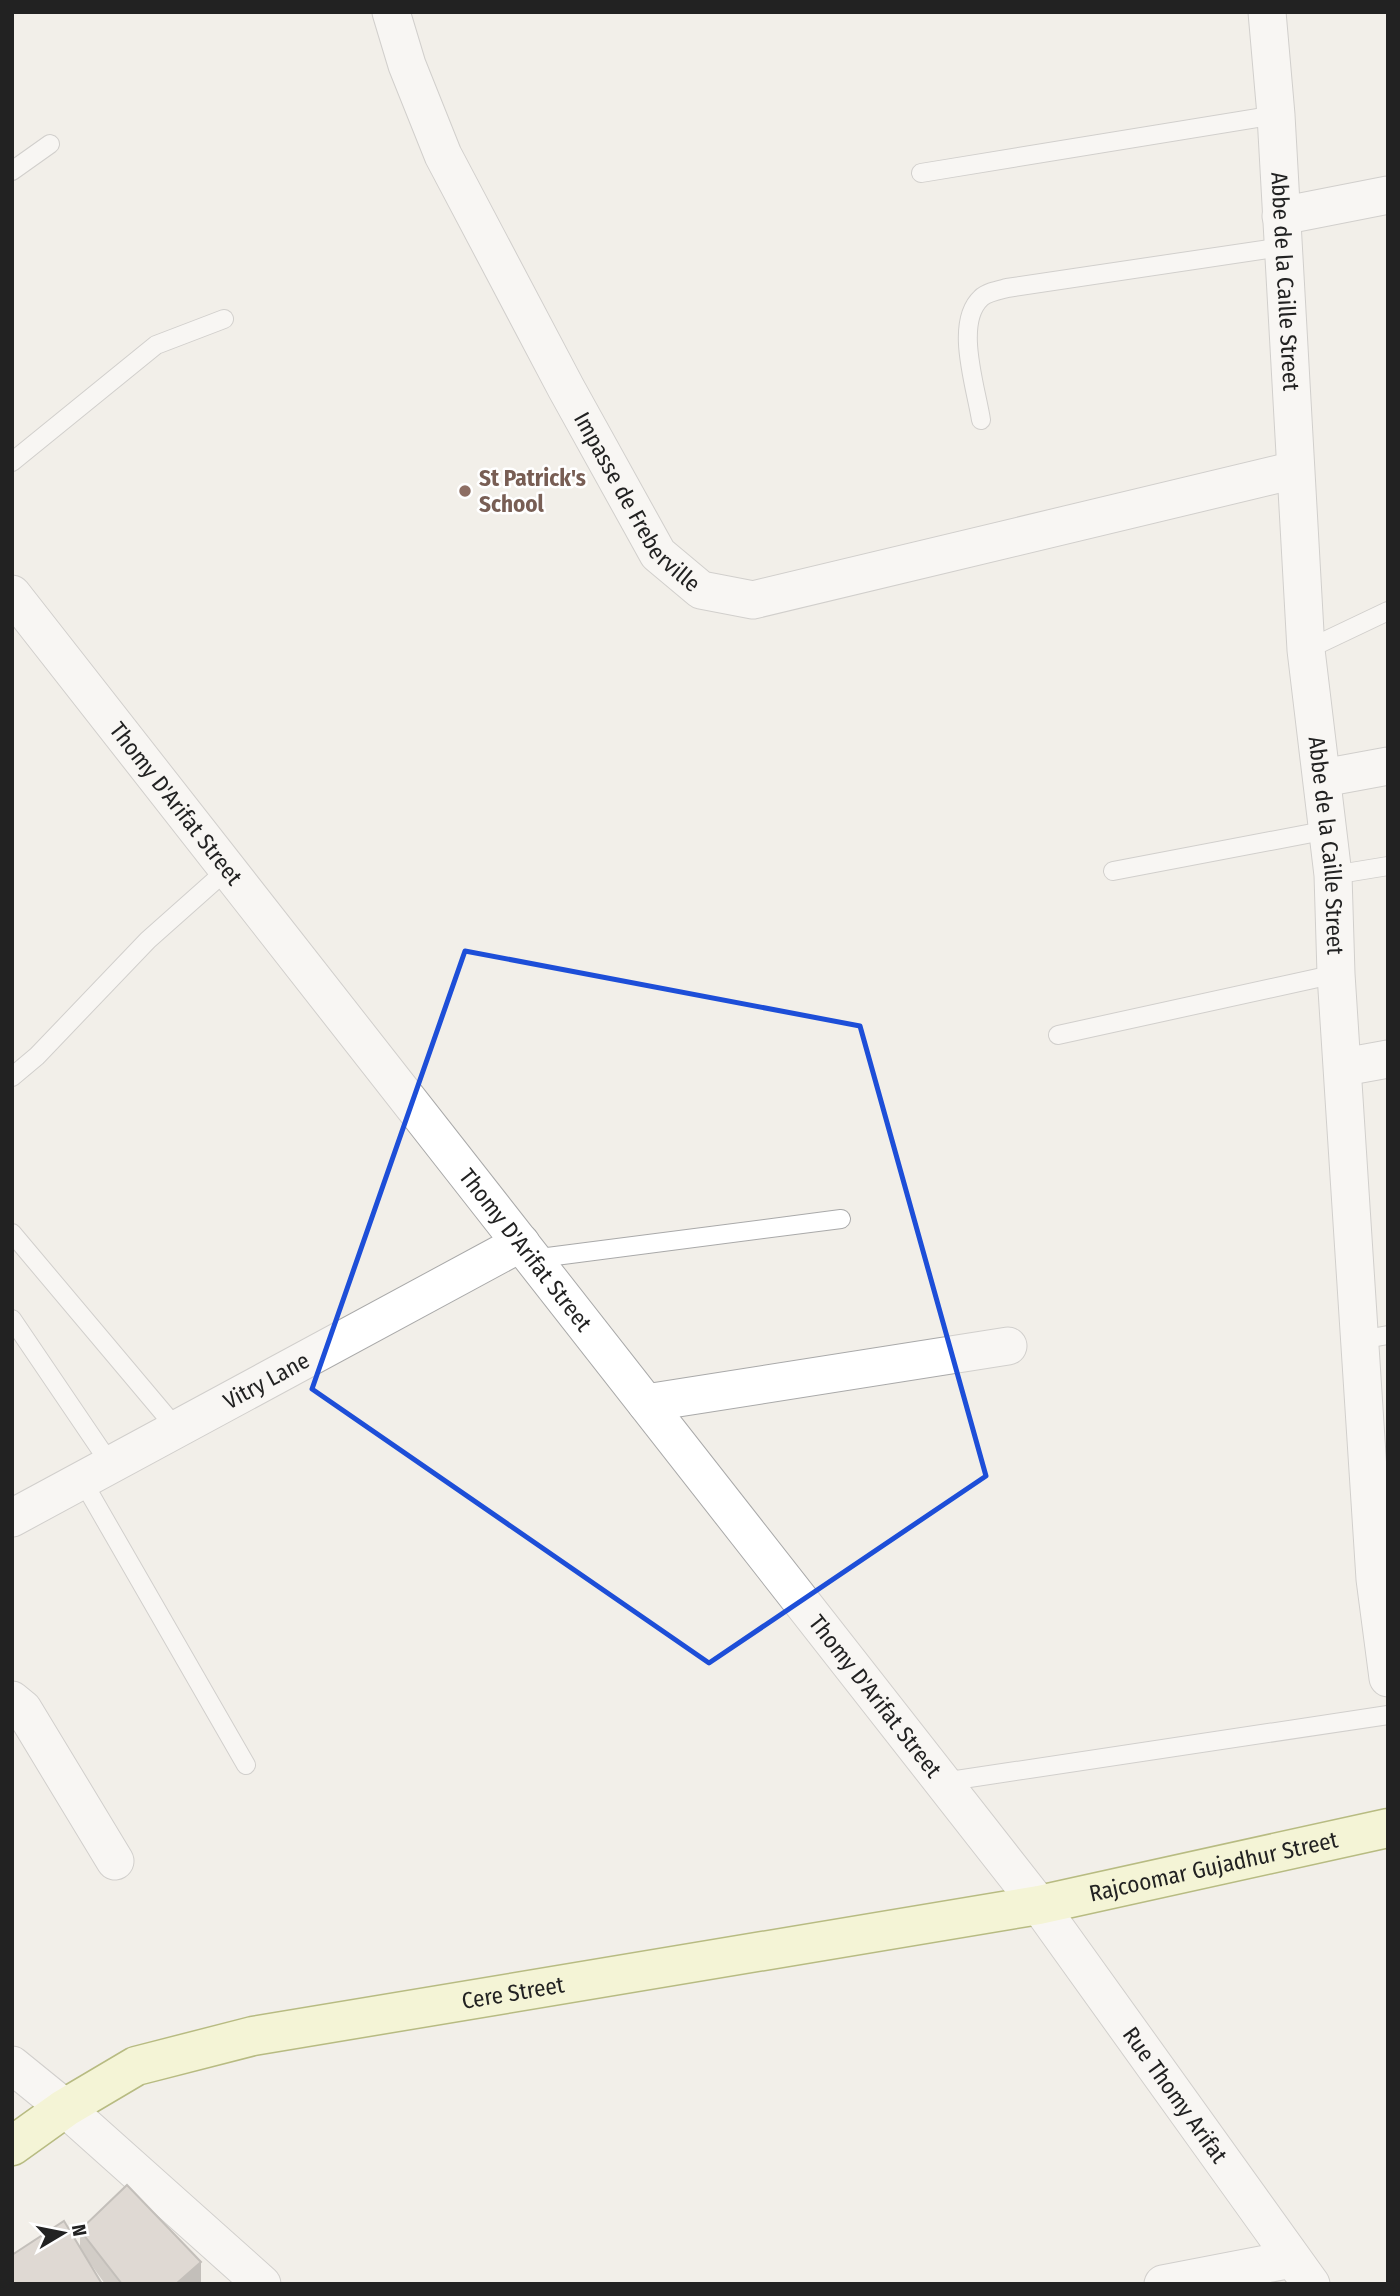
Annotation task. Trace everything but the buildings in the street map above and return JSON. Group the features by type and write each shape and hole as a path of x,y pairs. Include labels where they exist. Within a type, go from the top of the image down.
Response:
{"street":[{"name":"Impasse de Freberville","path":"391,12 407,65 443,155 566,388 659,554 701,590 752,600 1295,470"},
{"name":"Abbe de la Caille Street","path":"1271,13 1306,650 1333,875 1336,974 1344,1067 1374,1337 1375,1579 1388,1678"},
{"path":"1282,232 1388,195"},
{"name":"Thomy D'Arifat Street","path":"12,594 1039,1905"},
{"path":"1323,778 1388,766"},
{"path":"1344,1067 1388,1059"},
{"name":"Vitry Lane","path":"12,1518 177,1429 526,1251"},
{"path":"646,1403 1007,1346"},
{"path":"12,1700 23,1709 115,1861"},
{"name":"Rajcoomar Gujadhur Street","path":"1039,1905 1388,1828"},
{"name":"Cere Street","path":"12,2146 65,2108 136,2066 253,2036 1039,1905"},
{"name":"Rue Thomy Arifat","path":"1039,1905 1302,2272"},
{"path":"12,2065 65,2108 262,2284"},
{"path":"1163,2284 1302,2272"}],"lane":[{"path":"921,173 1276,115"},
{"path":"12,171 50,144"},
{"path":"981,419 966,334 969,315 982,296 1006,288 1282,232"},
{"path":"12,462 156,345 224,319"},
{"path":"1306,650 1388,611"},
{"path":"1113,871 1328,830"},
{"path":"1333,875 1388,866"},
{"path":"12,1077 37,1056 148,940 229,868"},
{"path":"1058,1035 1336,974"},
{"path":"526,1251 841,1219"},
{"path":"12,1233 177,1429"},
{"path":"12,1320 96,1472 246,1765"},
{"path":"943,1782 1388,1715"}],"highlighted area":[{"path":"465,951 860,1026 986,1476 709,1663 312,1389"}],"place":[{"name":"St Patrick's School","path":"465,491"}]}
